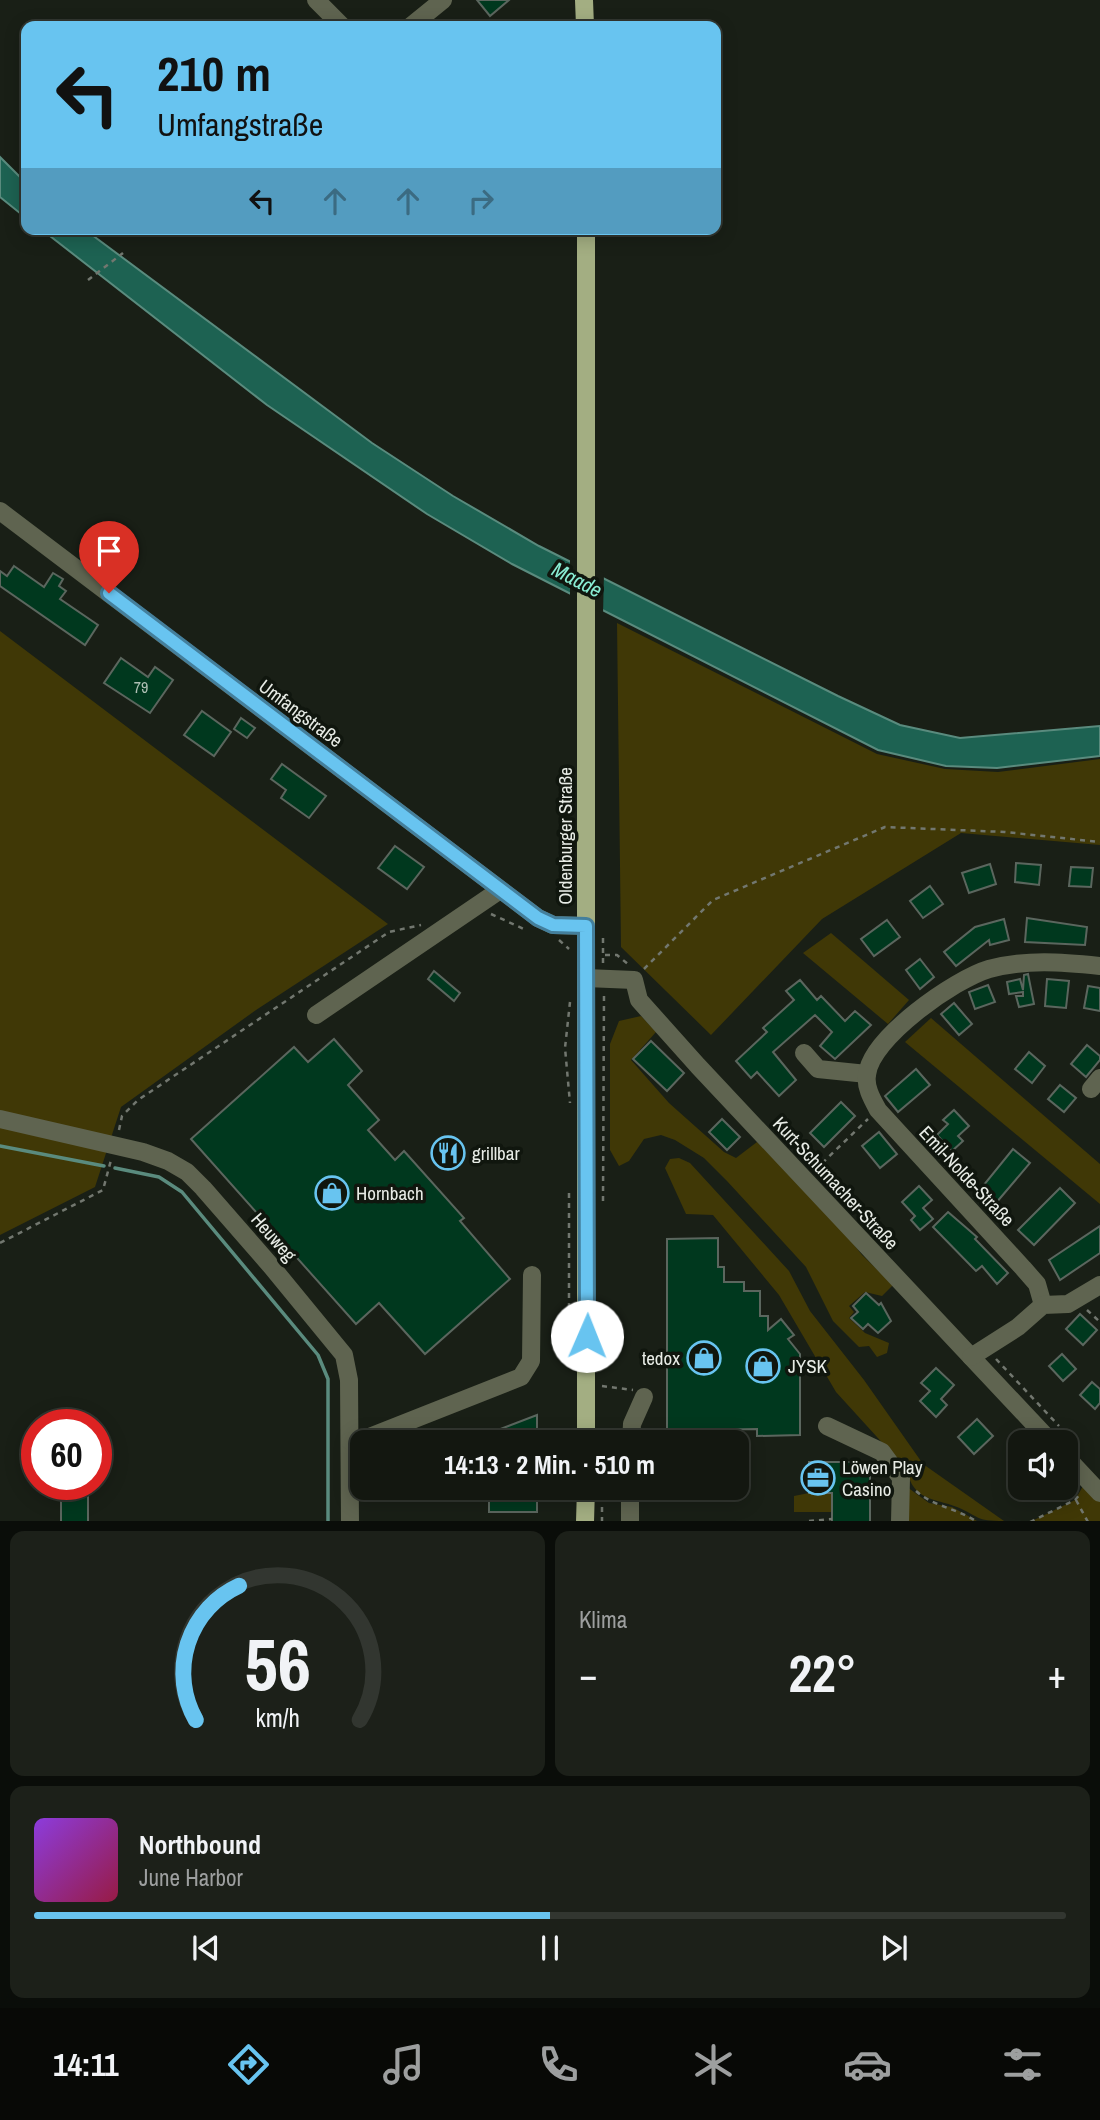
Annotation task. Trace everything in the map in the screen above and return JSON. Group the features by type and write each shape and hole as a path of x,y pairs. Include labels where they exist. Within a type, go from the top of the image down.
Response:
{"main road":[{"path":"584,0 584,21"},
{"name":"Oldenburger Straße","path":"586,235 586,1430"},
{"path":"585,1521 586,1500"}],"street":[{"path":"316,0 337,21"},
{"path":"417,21 443,0"},
{"name":"Umfangstraße","path":"0,511 500,890 546,922 586,926"},
{"path":"316,1015 500,890"},
{"path":"804,1053 818,1069 867,1074 874,1055 887,1040 952,985 988,970 1030,962 1100,966"},
{"path":"586,978 635,974"},
{"name":"Kurt-Schumacher-Straße","path":"635,974 639,1000 1040,1430"},
{"name":"Emil-Nolde-Straße","path":"867,1074 871,1098 878,1110 1037,1284 1043,1305"},
{"name":"Heuweg","path":"0,1119 143,1152 187,1172 271,1266 344,1354 349,1380 350,1521"},
{"path":"349,1441 359,1441 521,1377 531,1361 532,1275"},
{"path":"971,1357 1018,1327 1043,1305 1068,1304 1100,1285"},
{"path":"632,1430 644,1397"},
{"path":"827,1426 882,1452 901,1478 900,1521"},
{"path":"1078,1470 1100,1493"},
{"path":"630,1500 630,1521"}],"path":[{"path":"88,280 123,253"},
{"path":"586,955 617,955 635,974 713,900 885,827 1005,832 1100,842"},
{"path":"487,915 499,915 534,931"},
{"path":"0,1243 103,1190 122,1116 138,1100 389,932 416,925 443,927"},
{"path":"570,991 565,1048 571,1114"},
{"path":"814,1170 878,1110"},
{"path":"569,1307 570,1184"},
{"path":"604,1386 620,1387"},
{"path":"901,1478 929,1503 952,1507 977,1521"},
{"path":"1078,1495 1087,1479"},
{"path":"602,1500 602,1521"},
{"path":"1030,1521 1075,1500 1088,1521"},
{"path":"809,1521 832,1519"}],"shaded area":[{"path":"617,623 877,754 945,769 998,772 1100,759 1100,845 961,833 822,919 711,1035 621,947"},
{"path":"0,631 388,924 256,1010 121,1107 95,1187 0,1235"},
{"path":"831,933 909,1000 888,1024 803,953"},
{"path":"641,1016 656,1032 631,1060 669,1103 724,1152 736,1158 757,1142 833,1218 862,1255 893,1285 882,1296 865,1292 849,1306 854,1312 849,1318 865,1333 889,1343 887,1353 877,1357 869,1346 859,1347 833,1321 806,1267 704,1158 675,1140 661,1135 644,1139 629,1161 619,1166 610,1150 610,1044 619,1021"},
{"path":"931,1018 1100,1164 1100,1204 905,1042"},
{"path":"679,1158 690,1163 789,1271 810,1311 864,1380 923,1464 1004,1521 978,1518 957,1507 926,1497 914,1488 907,1470 836,1392 779,1295 713,1215 686,1214 665,1168 670,1159"},
{"path":"1087,1479 1100,1493 1100,1521 1032,1521 1078,1500"},
{"path":"907,1487 929,1503 952,1507 977,1521 907,1521"},
{"path":"832,1493 832,1512 794,1512 794,1496"}],"water":[{"path":"0,157 21,178 21,214 0,197"},
{"name":"Maade","path":"49,235 92,235 372,443 453,496 539,546 838,696 900,725 960,738 1100,726 1100,756 997,768 946,766 878,750 512,564 427,514 267,405"}],"pier":[{"path":"570,557 604,573 603,614 570,597"}],"building":[{"path":"477,0 509,0 490,16"},
{"path":"14,566 44,587 53,573 63,579 59,586 66,591 60,599 98,625 85,645 0,586 0,571 7,576"},
{"path":"121,658 148,677 155,667 173,680 150,713 104,683"},
{"path":"202,711 231,732 214,756 184,735"},
{"path":"241,718 255,728 247,738 234,729"},
{"path":"282,764 326,796 309,818 281,798 286,790 271,779"},
{"path":"395,846 424,867 407,889 378,868"},
{"path":"1016,863 1041,865 1039,885 1015,882"},
{"path":"990,864 996,884 969,893 962,873"},
{"path":"1071,867 1093,868 1091,887 1069,886"},
{"path":"930,886 943,904 923,918 910,901"},
{"path":"1027,918 1087,927 1085,945 1025,942"},
{"path":"1004,919 1009,940 990,945 989,940 956,966 944,952 975,927"},
{"path":"887,920 900,937 874,956 861,939"},
{"path":"920,959 934,977 920,989 906,970"},
{"path":"434,971 460,993 454,1001 428,979"},
{"path":"1028,974 1034,1004 1019,1007 1016,996 1023,996 1023,992 1009,994 1007,982 1020,979 1023,990 1024,975"},
{"path":"1047,979 1069,981 1066,1008 1045,1006"},
{"path":"800,980 817,1000 821,996 845,1021 855,1011 871,1025 835,1059 820,1046 832,1032 815,1015 773,1052 796,1080 779,1096 757,1072 751,1078 736,1061 767,1032 763,1028 794,1000 786,991"},
{"path":"988,985 995,1002 975,1009 969,992"},
{"path":"1088,986 1100,988 1100,1011 1084,1008"},
{"path":"954,1003 972,1024 959,1035 941,1014"},
{"name":"Hornbach","path":"334,1039 362,1071 348,1085 379,1120 368,1130 395,1160 404,1151 464,1218 460,1221 510,1279 425,1354 379,1303 356,1324 191,1139 294,1047 308,1062"},
{"path":"651,1041 684,1073 667,1091 633,1059"},
{"path":"1087,1045 1100,1056 1100,1060 1086,1077 1071,1064"},
{"path":"1029,1052 1045,1066 1032,1083 1015,1069"},
{"path":"916,1069 930,1085 898,1112 885,1096"},
{"path":"1060,1085 1076,1098 1064,1112 1048,1099"},
{"path":"841,1102 855,1116 824,1147 810,1133"},
{"path":"954,1110 969,1126 958,1136 963,1141 952,1151 937,1135 948,1124 943,1120"},
{"path":"722,1119 740,1137 727,1150 709,1132"},
{"path":"879,1132 897,1154 880,1168 862,1146"},
{"path":"1013,1149 1030,1163 990,1210 974,1197"},
{"path":"919,1186 932,1200 923,1208 933,1219 920,1230 911,1220 915,1216 902,1202"},
{"path":"1060,1188 1075,1203 1034,1245 1018,1230"},
{"path":"948,1212 977,1237 975,1239 1008,1273 997,1284 982,1266 976,1271 933,1227"},
{"path":"1100,1226 1100,1253 1060,1280 1049,1260"},
{"path":"718,1238 718,1267 724,1267 724,1282 744,1282 744,1291 760,1291 760,1316 768,1316 768,1330 781,1319 794,1335 788,1339 800,1354 800,1435 757,1436 757,1429 667,1430 667,1239"},
{"path":"866,1293 879,1305 881,1303 891,1321 878,1333 868,1324 863,1329 851,1318 858,1312 853,1306"},
{"path":"1080,1314 1097,1330 1083,1345 1066,1329"},
{"path":"1062,1354 1076,1369 1063,1381 1049,1366"},
{"path":"936,1368 954,1385 941,1399 947,1405 936,1417 920,1401 930,1391 921,1383"},
{"path":"1092,1382 1100,1389 1100,1403 1095,1409 1080,1395"},
{"path":"537,1415 537,1430 498,1430"},
{"path":"977,1419 993,1436 974,1454 958,1437"},
{"path":"809,1462 870,1462 870,1521 832,1521 832,1493 809,1493"},
{"path":"61,1500 88,1500 88,1521 61,1521"},
{"path":"489,1500 537,1500 537,1512 489,1512"}],"waterway":[{"path":"0,1146 104,1166"},
{"path":"115,1168 159,1177 182,1192 318,1355 328,1379 328,1521"}],"place":[{"name":"grillbar","path":"448,1153"},
{"name":"Hornbach","path":"332,1193"},
{"name":"tedox","path":"704,1358"},
{"name":"JYSK","path":"763,1366"},
{"name":"Löwen Play Casino","path":"818,1478"}],"route":[{"path":"109,593 538,918 553,925 586,926 587,1336"}]}
